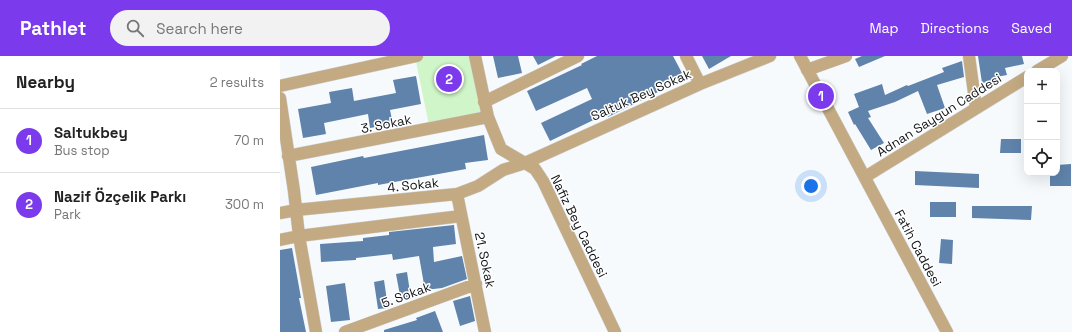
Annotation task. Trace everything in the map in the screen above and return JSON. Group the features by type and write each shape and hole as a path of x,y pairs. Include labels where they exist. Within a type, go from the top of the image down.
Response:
{"street":[{"path":"280,86 417,56"},
{"path":"474,56 488,117 501,149 503,170"},
{"path":"484,102 578,56"},
{"path":"686,56 700,84"},
{"name":"Saltuk Bey Sokak","path":"525,163 700,84 770,56"},
{"name":"Fatih Caddesi","path":"800,56 947,332"},
{"path":"807,70 846,56"},
{"path":"969,56 976,108"},
{"path":"1042,68 1059,57"},
{"name":"Adnan Saygun Caddesi","path":"865,177 1024,79"},
{"path":"280,98 282,134 288,156 299,236 316,332"},
{"name":"3. Sokak","path":"288,156 430,130 488,117"},
{"name":"Nafiz Bey Caddesi","path":"501,149 535,169 615,332"},
{"name":"4. Sokak","path":"280,212 456,194 478,186 503,170 525,163"},
{"name":"21. Sokak","path":"456,194 486,332"},
{"path":"280,240 299,236 461,216"},
{"name":"5. Sokak","path":"345,332 476,284"}],"green space":[{"path":"475,56 488,117 430,130 415,57"}],"building":[{"path":"493,56 518,56 522,73 498,78"},
{"path":"533,56 556,56 538,65"},
{"path":"597,56 673,56 682,73 655,87 658,92 608,117 606,114 550,141 541,123 592,99 587,88 536,111 527,91 582,65 581,64"},
{"path":"702,56 731,56 709,69"},
{"path":"862,56 885,56 859,67 855,59"},
{"path":"978,56 1022,56 1024,64 1005,68 1007,75 996,77 997,80 982,83"},
{"path":"962,61 964,77 937,85 945,108 927,114 918,91 895,102 868,111 871,117 868,118 884,143 871,150 855,124 854,125 848,112 859,107 854,94 882,84 885,95 907,85 908,86 944,72 942,68"},
{"path":"416,76 421,104 390,110 393,124 370,128 368,114 324,123 326,134 303,138 298,109 331,103 329,92 352,88 354,101 396,93 393,80"},
{"path":"484,135 488,160 465,163 466,169 378,185 378,183 316,195 311,167 363,156 364,158"},
{"path":"1001,139 1021,139 1021,153 1000,153"},
{"path":"1071,164 1071,186 1050,186 1050,176 1060,176 1060,165"},
{"path":"915,171 979,174 979,188 915,185"},
{"path":"930,202 956,202 956,217 930,217"},
{"path":"972,206 1032,206 1031,220 972,218"},
{"path":"454,225 456,244 433,247 434,262 462,256 467,279 442,288 425,290 419,256 393,260 392,254 356,258 356,260 321,262 320,244 363,241 363,238 389,235 389,232"},
{"path":"941,239 953,240 952,264 939,263"},
{"path":"292,248 301,298 299,298 306,332 280,332 280,250"},
{"path":"407,272 411,299 401,301 396,274"},
{"path":"384,280 388,308 378,309 374,282"},
{"path":"345,283 350,320 331,322 326,286"},
{"path":"470,296 475,321 460,326 453,301"},
{"path":"435,311 443,332 384,332 384,330 417,320 416,318"}],"place":[{"name":"Nazif Özçelik Parkı","path":"449,79"},
{"name":"Saltukbey","path":"821,96"}]}
